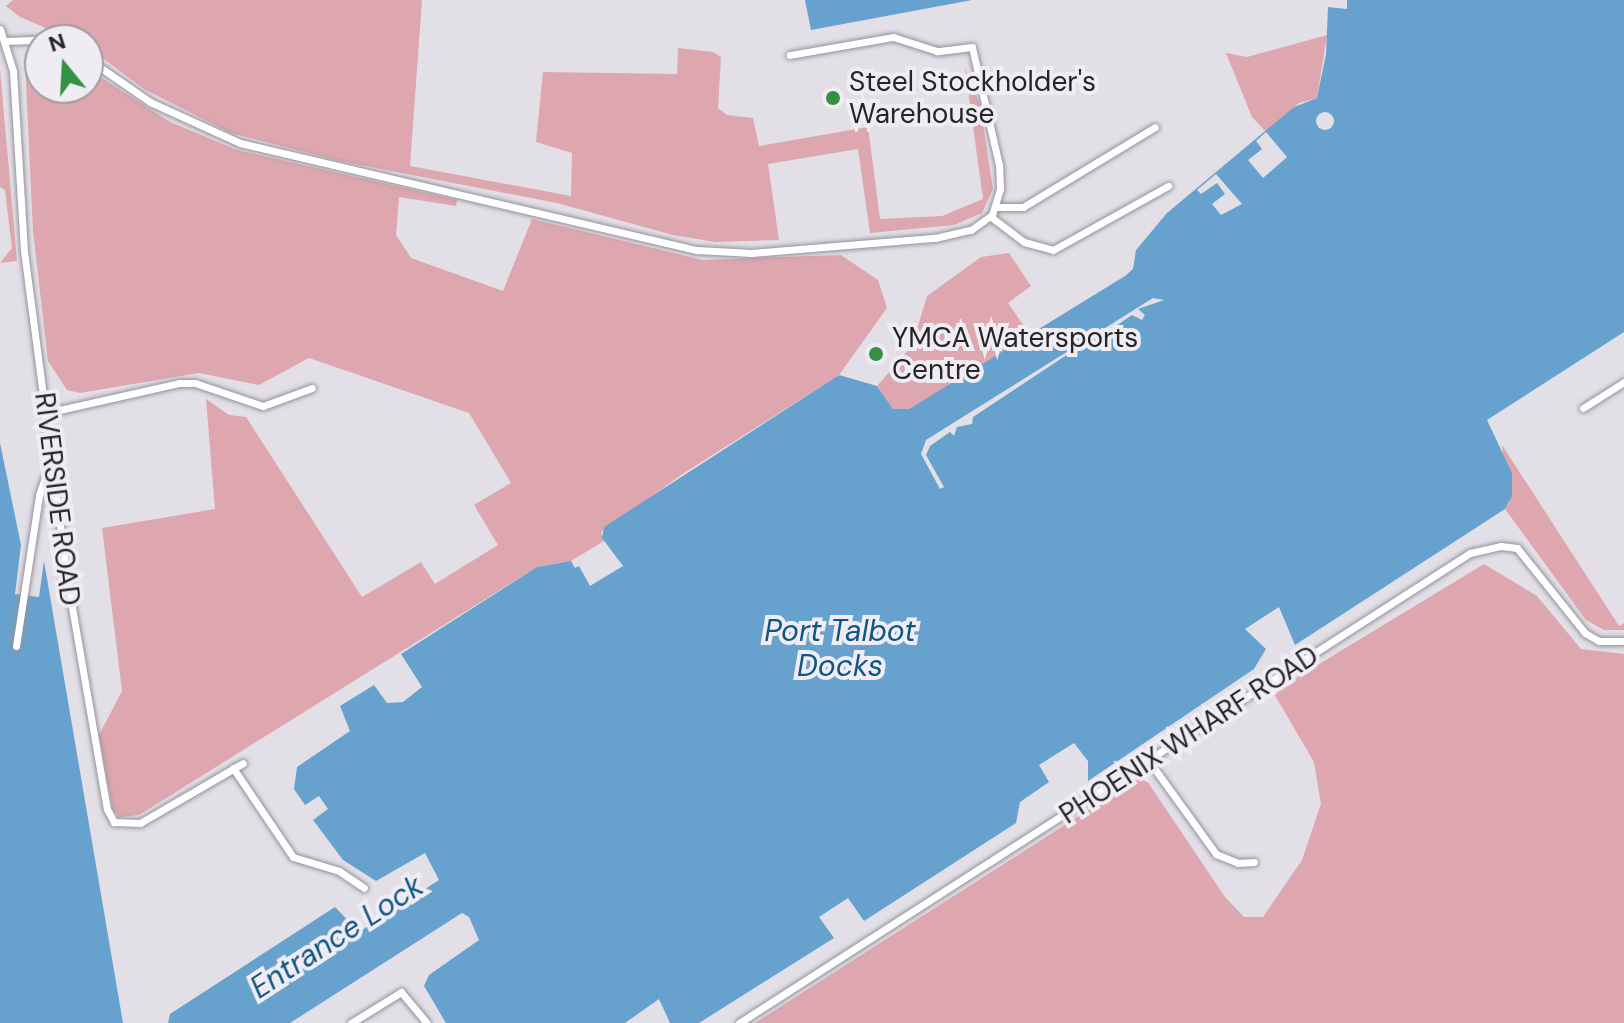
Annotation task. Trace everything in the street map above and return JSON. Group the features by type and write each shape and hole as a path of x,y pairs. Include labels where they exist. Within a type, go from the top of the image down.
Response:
{"lane":[{"name":"RIVERSIDE ROAD","path":"0,29 16,102 24,251 85,703 114,822 140,823 243,763"},
{"path":"104,70 150,102 240,143 697,250 751,253 935,238 966,232 991,217 996,207 999,165 969,36"},
{"path":"790,55 893,37 937,51 972,47"},
{"path":"5,41 24,40"},
{"path":"996,207 1023,207 1155,127"},
{"path":"991,217 1024,242 1053,250 1168,186"},
{"path":"46,413 188,382 263,406 312,388"},
{"path":"1583,408 1623,385"},
{"path":"16,646 39,495 45,478 53,472"},
{"name":"PHOENIX WHARF ROAD","path":"739,1023 1149,761 1448,564 1491,547 1517,548 1585,633 1599,641 1624,641"},
{"path":"1149,761 1216,854 1238,863 1254,862"},
{"path":"233,768 293,857 339,871 364,888"},
{"path":"351,1023 401,992 427,1023"}],"shaded area":[{"path":"13,0 422,0 410,166 571,196 572,153 536,142 543,72 677,74 678,48 713,52 721,57 718,108 727,115 753,118 759,146 868,127 880,219 942,216 983,199 965,68 980,105 993,189 982,213 954,225 870,233 858,149 768,164 779,240 715,242 673,235 557,203 340,161 231,133 144,89 104,59 104,24 36,24 6,6"},
{"path":"1327,35 1317,98 1299,103 1266,132 1252,117 1226,53 1247,57"},
{"path":"0,69 17,261 0,263 12,248 5,190 0,187"},
{"path":"104,79 170,122 237,150 457,200 456,206 399,197 396,235 411,258 503,291 532,219 703,260 841,255 878,280 887,308 839,375 684,473 601,532 604,541 571,561 537,567 139,815 120,817 113,810 99,735 122,691 102,528 215,509 206,399 229,415 246,417 362,597 421,562 435,584 498,545 474,505 511,483 469,413 309,358 259,385 199,373 80,393 67,390 48,361 33,231 27,104 104,104"},
{"path":"1009,253 1031,286 1008,303 1030,335 909,409 893,409 877,386 912,346 927,296 981,257"},
{"path":"1502,445 1619,626 1624,623 1624,630 1604,630 1586,620 1505,509 1509,503"},
{"path":"1484,564 1537,596 1581,649 1624,654 1624,1023 755,1023 1143,775 1225,897 1244,917 1263,917 1302,860 1321,804 1314,762 1273,692"}],"water":[{"path":"805,0 972,0 811,30"},
{"name":"Port Talbot Docks","path":"1347,0 1624,0 1624,332 1487,420 1512,473 1512,496 1505,509 1295,645 1279,607 1245,629 1266,649 1254,669 1088,781 1088,761 1074,743 1039,765 1049,782 1020,802 1016,823 864,921 848,898 819,917 834,938 699,1023 670,1023 659,999 625,1023 446,1023 424,986 429,975 479,940 469,917 462,913 290,1023 168,1023 170,1014 335,907 359,932 439,880 425,853 376,881 343,860 313,820 328,809 319,796 305,805 294,789 297,767 350,731 340,706 374,685 387,703 403,702 422,687 401,654 537,567 571,561 575,568 579,566 590,586 623,566 602,538 604,527 839,375 877,386 893,409 909,409 1125,276 1133,269 1136,250 1167,213 1294,107 1317,98 1326,54 1328,7 1347,9"},
{"path":"0,443 21,545 15,594 39,597 44,561 123,1023 0,1023"}],"pier":[{"path":"1325,112 1334,121 1325,130 1316,121"},
{"path":"1266,132 1287,157 1263,178 1248,160 1262,149 1256,141"},
{"path":"1216,174 1242,204 1221,215 1212,204 1225,194 1217,183 1201,194 1197,190"},
{"path":"1153,298 1164,300 1138,309 1145,315 1142,320 1132,315 1113,328 1111,336 1103,331 973,417 972,424 957,427 954,436 950,432 930,446 926,455 944,487 940,489 921,454 926,440"}],"place":[{"name":"Steel Stockholder's Warehouse","path":"833,98"},
{"name":"YMCA Watersports Centre","path":"876,354"}],"water label":[{"name":"Entrance Lock","path":"337,937"}]}
